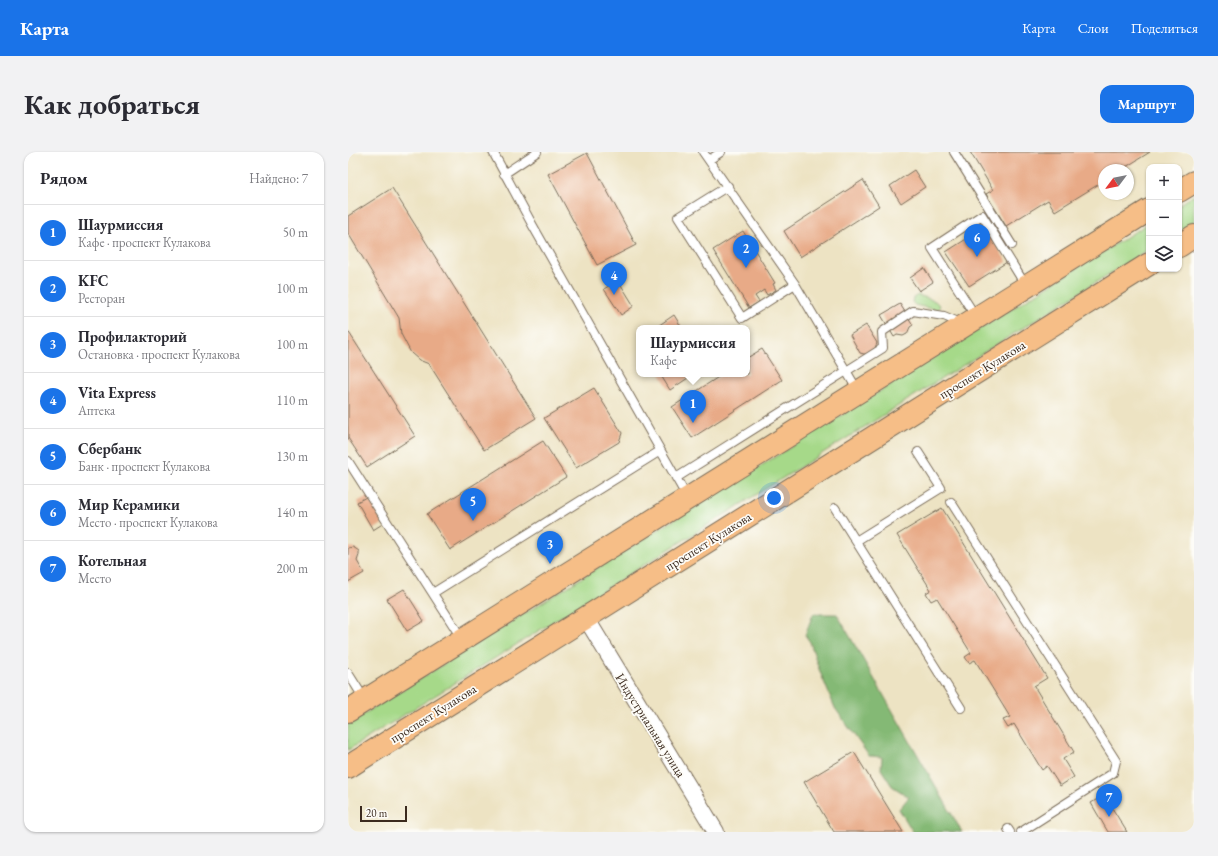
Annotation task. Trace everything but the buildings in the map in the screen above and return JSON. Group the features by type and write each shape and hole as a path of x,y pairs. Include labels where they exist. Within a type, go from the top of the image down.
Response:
{"main road":[{"path":"1182,189 1194,182"},
{"path":"357,706 1146,212"},
{"path":"1182,244 1194,236"},
{"name":"проспект Кулакова","path":"348,767 1146,266"}],"street":[{"name":"Индустриальная улица","path":"586,618 716,832"}],"lane":[{"path":"493,152 660,451 688,498"},
{"path":"504,174 537,152"},
{"path":"703,152 795,284 858,392"},
{"path":"709,160 721,152"},
{"path":"954,152 1012,245"},
{"path":"728,186 678,217 742,318 795,284"},
{"path":"971,321 932,248 982,215 1027,286"},
{"path":"676,478 883,348 882,332 913,311 971,321"},
{"path":"433,593 660,451"},
{"path":"856,540 940,488 918,452"},
{"path":"348,461 463,640"},
{"path":"951,502 1116,762 1113,773 1021,832"},
{"path":"835,508 961,708"},
{"path":"348,672 357,706"}],"green space":[{"path":"1194,195 1194,221 1182,229 1182,203"},
{"path":"1146,225 1146,251 348,750 348,724"},
{"path":"918,295 935,301 940,306 937,310 915,305 912,302 913,298"},
{"path":"813,614 837,614 962,832 913,832 899,809 909,797 892,786 881,769 882,757 869,756 835,708 820,672 810,642 805,635"}],"place":[{"name":"Мир Керамики","path":"977,257"},
{"name":"KFC","path":"746,268"},
{"name":"Vita Express","path":"614,295"},
{"name":"Шаурмиссия","path":"693,423"},
{"name":"Сбербанк","path":"473,521"},
{"name":"Профилакторий","path":"550,564"},
{"name":"Котельная","path":"1109,817"}]}
